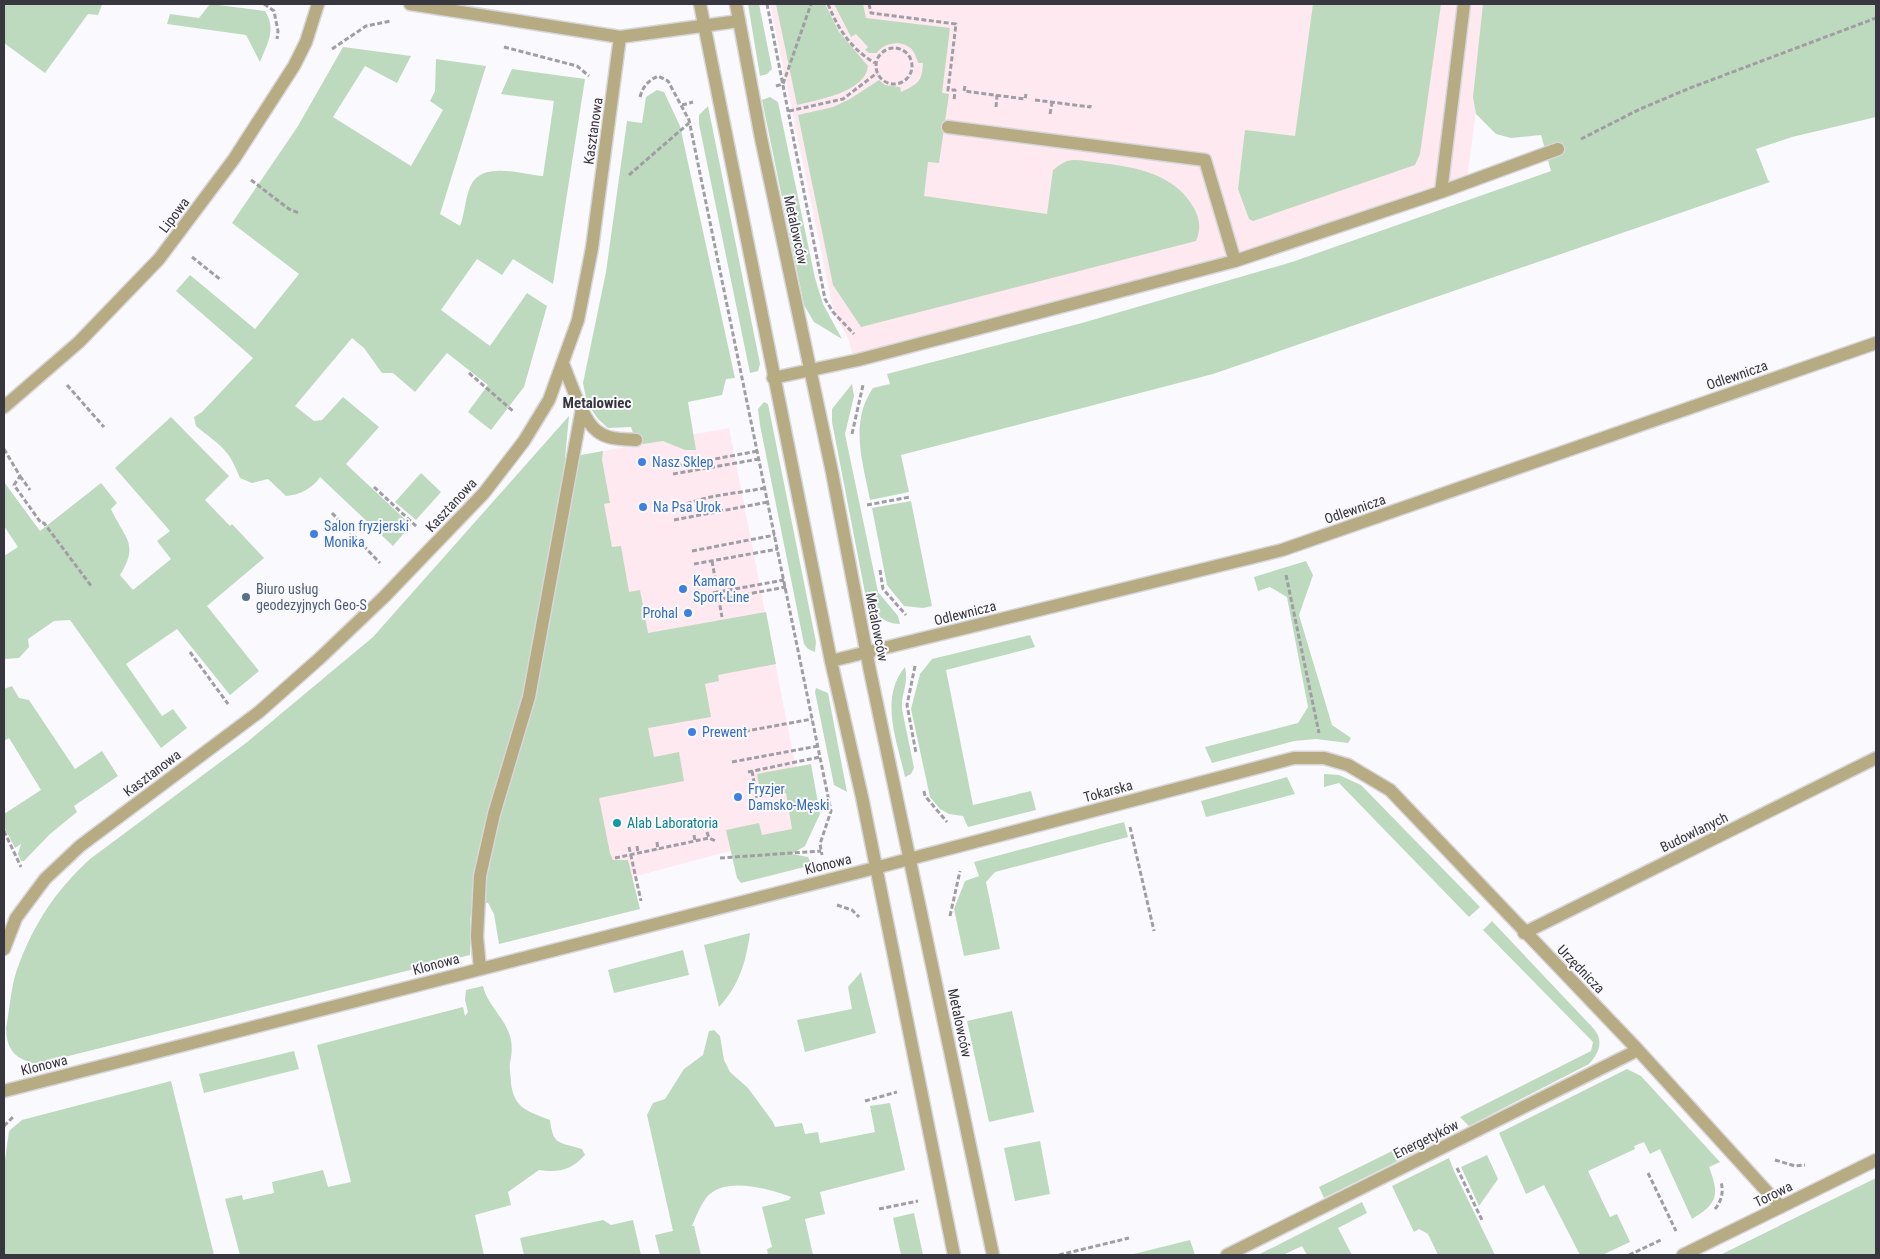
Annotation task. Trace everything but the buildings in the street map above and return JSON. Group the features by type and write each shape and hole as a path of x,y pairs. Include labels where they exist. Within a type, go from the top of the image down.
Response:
{"street":[{"name":"Lipowa","path":"4,407 79,342 159,259 234,159 294,66 306,42 318,4"},
{"path":"410,4 620,37 739,21"},
{"path":"700,4 773,378 954,1255"},
{"name":"Metalowców","path":"736,4 761,138 811,371 866,652 993,1255"},
{"path":"1441,192 1464,4"},
{"name":"Kasztanowa","path":"4,949 16,918 44,879 80,846 259,712 314,664 384,597 484,493 524,441 549,400 580,312 600,196 620,37"},
{"path":"948,126 1205,160 1235,261"},
{"path":"773,378 811,371 1235,261 1441,192 1558,149"},
{"name":"Odlewnicza","path":"831,661 1282,550 1876,343"},
{"path":"563,364 582,408 597,431 608,436 636,440"},
{"path":"480,968 477,937 480,876 494,814 529,697 582,408"},
{"name":"Tokarska","path":"875,868 1294,758 1324,758 1348,765"},
{"name":"Budowlanych","path":"1524,933 1876,758"},
{"name":"Urzędnicza","path":"1348,765 1390,790 1524,933 1638,1050 1781,1207"},
{"name":"Klonowa","path":"4,1090 875,868"},
{"name":"Energetyków","path":"1227,1255 1638,1050"},
{"name":"Torowa","path":"1683,1255 1876,1160"}],"path":[{"path":"264,4 274,11 278,31 275,45"},
{"path":"767,4 825,299 852,334"},
{"path":"783,84 811,4"},
{"path":"828,4 843,34 859,54 875,63"},
{"path":"869,4 871,13 956,24 949,83"},
{"path":"1558,149 1595,133 1640,108 1876,18"},
{"path":"327,55 334,47 366,26 384,21 398,22"},
{"path":"502,47 577,66 589,75 592,80"},
{"path":"887,48 900,48 910,56 912,67 908,78 899,84 886,82 876,73 875,63 880,53 887,48"},
{"path":"789,111 844,99 876,73"},
{"path":"639,103 643,89 650,80 658,76 668,81 689,123 766,488 831,810 820,844 822,862"},
{"path":"965,86 964,91 1014,98 1025,99 1026,94"},
{"path":"1036,100 1090,107 1091,103"},
{"path":"600,196 628,176 689,123"},
{"path":"248,178 289,210 299,213"},
{"path":"186,259 195,249"},
{"path":"189,255 221,280"},
{"path":"469,373 520,416"},
{"path":"60,389 71,379"},
{"path":"65,384 104,428"},
{"path":"854,441 852,432 862,385"},
{"path":"4,449 30,490"},
{"path":"672,467 758,451"},
{"path":"673,474 759,459"},
{"path":"20,476 14,486 40,523 44,523 92,588"},
{"path":"374,487 418,528"},
{"path":"673,510 708,496 722,497 766,488"},
{"path":"865,496 868,514"},
{"path":"867,505 910,497"},
{"path":"674,520 768,502"},
{"path":"332,513 382,565"},
{"path":"412,534 424,520"},
{"path":"692,551 775,535"},
{"path":"694,564 778,549"},
{"path":"1282,550 1293,615 1324,758"},
{"path":"377,572 388,559"},
{"path":"712,561 715,592 722,617"},
{"path":"878,561 883,589 908,618"},
{"path":"715,592 784,580"},
{"path":"717,600 786,587"},
{"path":"190,652 230,706"},
{"path":"916,664 907,705 917,758"},
{"path":"223,711 236,700"},
{"path":"730,734 812,719"},
{"path":"732,762 818,746"},
{"path":"766,803 758,804 750,771 820,757"},
{"path":"923,784 925,796 950,825"},
{"path":"1124,802 1154,932"},
{"path":"4,831 23,872 29,865"},
{"path":"707,832 708,838"},
{"path":"694,835 695,841"},
{"path":"614,858 708,838 716,841"},
{"path":"657,842 658,850"},
{"path":"636,846 638,853"},
{"path":"629,847 646,926"},
{"path":"720,858 821,851"},
{"path":"865,1101 897,1092"},
{"path":"1447,1146 1482,1220"},
{"path":"1648,1173 1677,1232"},
{"path":"879,1209 919,1200"},
{"path":"1059,1255 1129,1238"}],"shaded area":[{"path":"770,4 1490,4 1467,179 1233,259 854,359 848,338 834,313"},
{"path":"729,428 808,830 525,906 571,457"}],"green space":[{"path":"4,4 102,5 98,15 88,14 45,73 4,43"},
{"path":"210,4 265,11 269,18 271,30 260,62 246,35 167,24 170,14 199,18"},
{"path":"748,4 759,4 772,69 767,74 760,76"},
{"path":"776,4 825,4 839,32 868,66 865,75 859,82 839,93 797,105"},
{"path":"834,4 863,4 866,18 950,28 942,93 949,94 939,163 928,162 924,196 1047,214 1053,170 1058,166 1074,160 1128,167 1154,174 1176,187 1186,196 1198,216 1199,229 1196,241 861,327 833,285 798,115 833,107 850,99 879,80 885,85 900,87 901,92 918,82 922,74 923,63 918,63 914,52 909,47 900,43 884,46 877,53 869,53 865,50 868,47 856,34 851,37"},
{"path":"1313,4 1441,4 1420,154 1415,165 1253,221 1249,219 1238,189 1245,130 1295,136"},
{"path":"1483,4 1876,4 1876,117 1792,137 1756,149 1770,182 1213,374 901,455 909,492 870,500 860,443 861,415 873,388 890,384 887,374 1082,323 1292,262 1551,171 1541,135 1511,138 1496,134 1476,114 1473,97"},
{"path":"343,47 411,56 397,83 365,66 333,117 411,166 443,110 430,101 435,91 436,59 486,66 440,214 460,226 469,190 477,177 494,171 543,176 554,101 501,94 512,69 585,79 553,284 513,259 502,275 477,259 441,310 490,346 527,293 547,306 524,387 491,430 468,412 488,385 447,353 415,392 393,373 382,373 364,348 352,338 295,406 314,421 322,420 343,397 379,427 346,464 411,525 393,546 320,477 306,490 286,496 268,479 252,483 240,478 227,453 196,426 194,417 202,412 253,358 176,291 190,275 255,329 299,274 232,223 298,126"},
{"path":"657,90 664,92 680,126 735,378 726,379 722,395 688,402 696,450 685,450 663,441 637,445 631,427 608,428 598,419 587,403 583,383 606,272 627,121 642,123 646,97"},
{"path":"770,97 778,102 815,278 823,304 842,339 814,322 804,305 762,100"},
{"path":"708,106 760,364 758,371 750,373 699,124 699,115"},
{"path":"852,384 854,396 845,434 878,592 898,616 900,624 889,622 879,616 866,598 832,422 832,409"},
{"path":"764,402 768,404 816,642 815,652 808,649 804,644 760,425 758,409"},
{"path":"569,416 565,458 603,451 602,460 610,503 604,504 612,547 621,546 629,592 640,590 648,633 766,612 776,664 718,675 719,681 705,684 711,717 648,728 654,757 679,752 684,781 599,798 610,853 613,860 628,860 640,909 499,944 494,914 488,903 479,902 470,918 470,955 37,1064 23,1060 14,1053 8,1043 6,1028 16,971 40,920 67,882 90,859 246,743 373,637"},
{"path":"171,417 229,476 205,500 230,526 232,524 264,558 207,606 259,671 230,695 177,629 126,664 162,716 173,709 187,728 161,748 70,620 54,621 28,639 29,647 19,658 4,659 4,556 18,547 4,526 4,482 40,531 101,483 117,503 111,509 125,534 129,548 126,564 120,575 133,590 171,559 157,541 170,531 115,468"},
{"path":"421,473 441,492 416,520 395,502"},
{"path":"911,501 932,606 923,608 904,606 887,585 872,508"},
{"path":"1306,561 1313,575 1299,615 1332,725 1351,738 1348,743 1316,739 1294,741 1212,763 1205,747 1298,723 1308,707 1287,597 1270,587 1258,591 1254,577"},
{"path":"1030,635 1035,647 946,670 973,805 1031,791 1036,810 968,827 963,816 949,814 940,809 930,797 911,709 920,674 932,659"},
{"path":"905,667 906,679 902,709 914,768 911,774 905,777 892,720 891,706 897,679"},
{"path":"12,686 19,698 29,700 75,769 102,751 118,776 74,806 77,812 50,834 24,861 21,861 18,854 21,844 15,848 4,827 4,814 41,790 9,738 4,741 4,689"},
{"path":"816,688 828,693 847,792 834,785 815,692"},
{"path":"811,764 820,814 805,846 792,854 808,857 812,865 741,883 737,878 726,830 759,823 762,835 792,829 786,793 761,797 757,774"},
{"path":"1324,774 1339,775 1361,785 1480,907 1469,917 1339,783 1324,787"},
{"path":"1287,777 1295,794 1206,817 1201,801"},
{"path":"1124,822 1128,837 995,872 986,882 1000,949 964,956 954,909 965,881 979,876 974,862"},
{"path":"1492,921 1594,1029 1599,1038 1599,1047 1589,1064 1469,1126 1460,1117 1591,1051 1593,1042 1483,930"},
{"path":"750,933 746,954 737,982 719,1007 704,945"},
{"path":"683,950 689,975 614,993 608,970"},
{"path":"861,972 876,1033 805,1052 797,1020 852,1009 848,987"},
{"path":"483,986 510,1037 512,1048 510,1071 515,1098 523,1108 550,1120 553,1134 558,1141 582,1149 585,1155 575,1164 559,1171 539,1170 508,1192 511,1205 475,1215 484,1255 240,1255 225,1199 242,1195 243,1200 274,1193 272,1182 323,1170 328,1187 351,1182 317,1045 463,1007 465,1016 468,1012 465,1000 466,990"},
{"path":"1012,1011 1034,1112 989,1122 967,1021"},
{"path":"714,1030 720,1036 724,1060 730,1072 748,1088 775,1127 802,1123 805,1134 818,1132 820,1143 875,1132 870,1106 890,1103 905,1170 820,1192 825,1214 805,1219 813,1255 768,1255 767,1249 772,1247 762,1207 789,1200 791,1197 759,1188 735,1185 714,1191 706,1198 700,1208 692,1226 694,1226 701,1255 660,1255 655,1235 673,1231 647,1115 653,1103 665,1099 684,1069 703,1055 709,1031"},
{"path":"294,1051 299,1069 204,1093 199,1074"},
{"path":"1627,1069 1641,1076 1720,1162 1709,1167 1714,1184 1714,1197 1712,1203 1707,1208 1692,1219 1660,1149 1650,1154 1644,1142 1634,1146 1635,1149 1588,1171 1610,1217 1617,1214 1630,1242 1602,1255 1580,1255 1544,1185 1526,1194 1499,1133"},
{"path":"171,1081 214,1255 4,1255 4,1168 9,1131 22,1120"},
{"path":"1439,1128 1444,1138 1324,1198 1319,1187"},
{"path":"1040,1141 1050,1194 1015,1201 1004,1148"},
{"path":"1487,1155 1498,1179 1479,1206 1461,1167"},
{"path":"1449,1158 1495,1255 1438,1255 1428,1234 1419,1229 1414,1232 1392,1186"},
{"path":"1876,1178 1876,1255 1720,1255"},
{"path":"1362,1202 1367,1213 1338,1228 1352,1255 1307,1255 1302,1246 1283,1255 1258,1255"},
{"path":"914,1213 923,1255 901,1255 893,1218"},
{"path":"603,1220 611,1225 633,1220 641,1255 524,1255 520,1238"},
{"path":"1190,1240 1195,1255 1130,1255"}],"place":[{"name":"Nasz Sklep","path":"642,462"},
{"name":"Na Psa Urok","path":"643,507"},
{"name":"Salon fryzjerski Monika","path":"314,534"},
{"name":"Kamaro Sport Line","path":"683,589"},
{"name":"Biuro usług geodezyjnych Geo-S","path":"246,597"},
{"name":"Prohal","path":"688,613"},
{"name":"Prewent","path":"692,732"},
{"name":"Fryzjer Damsko-Męski","path":"738,797"},
{"name":"Alab Laboratoria","path":"617,823"}],"district":[{"name":"Metalowiec","path":"597,403"}]}
